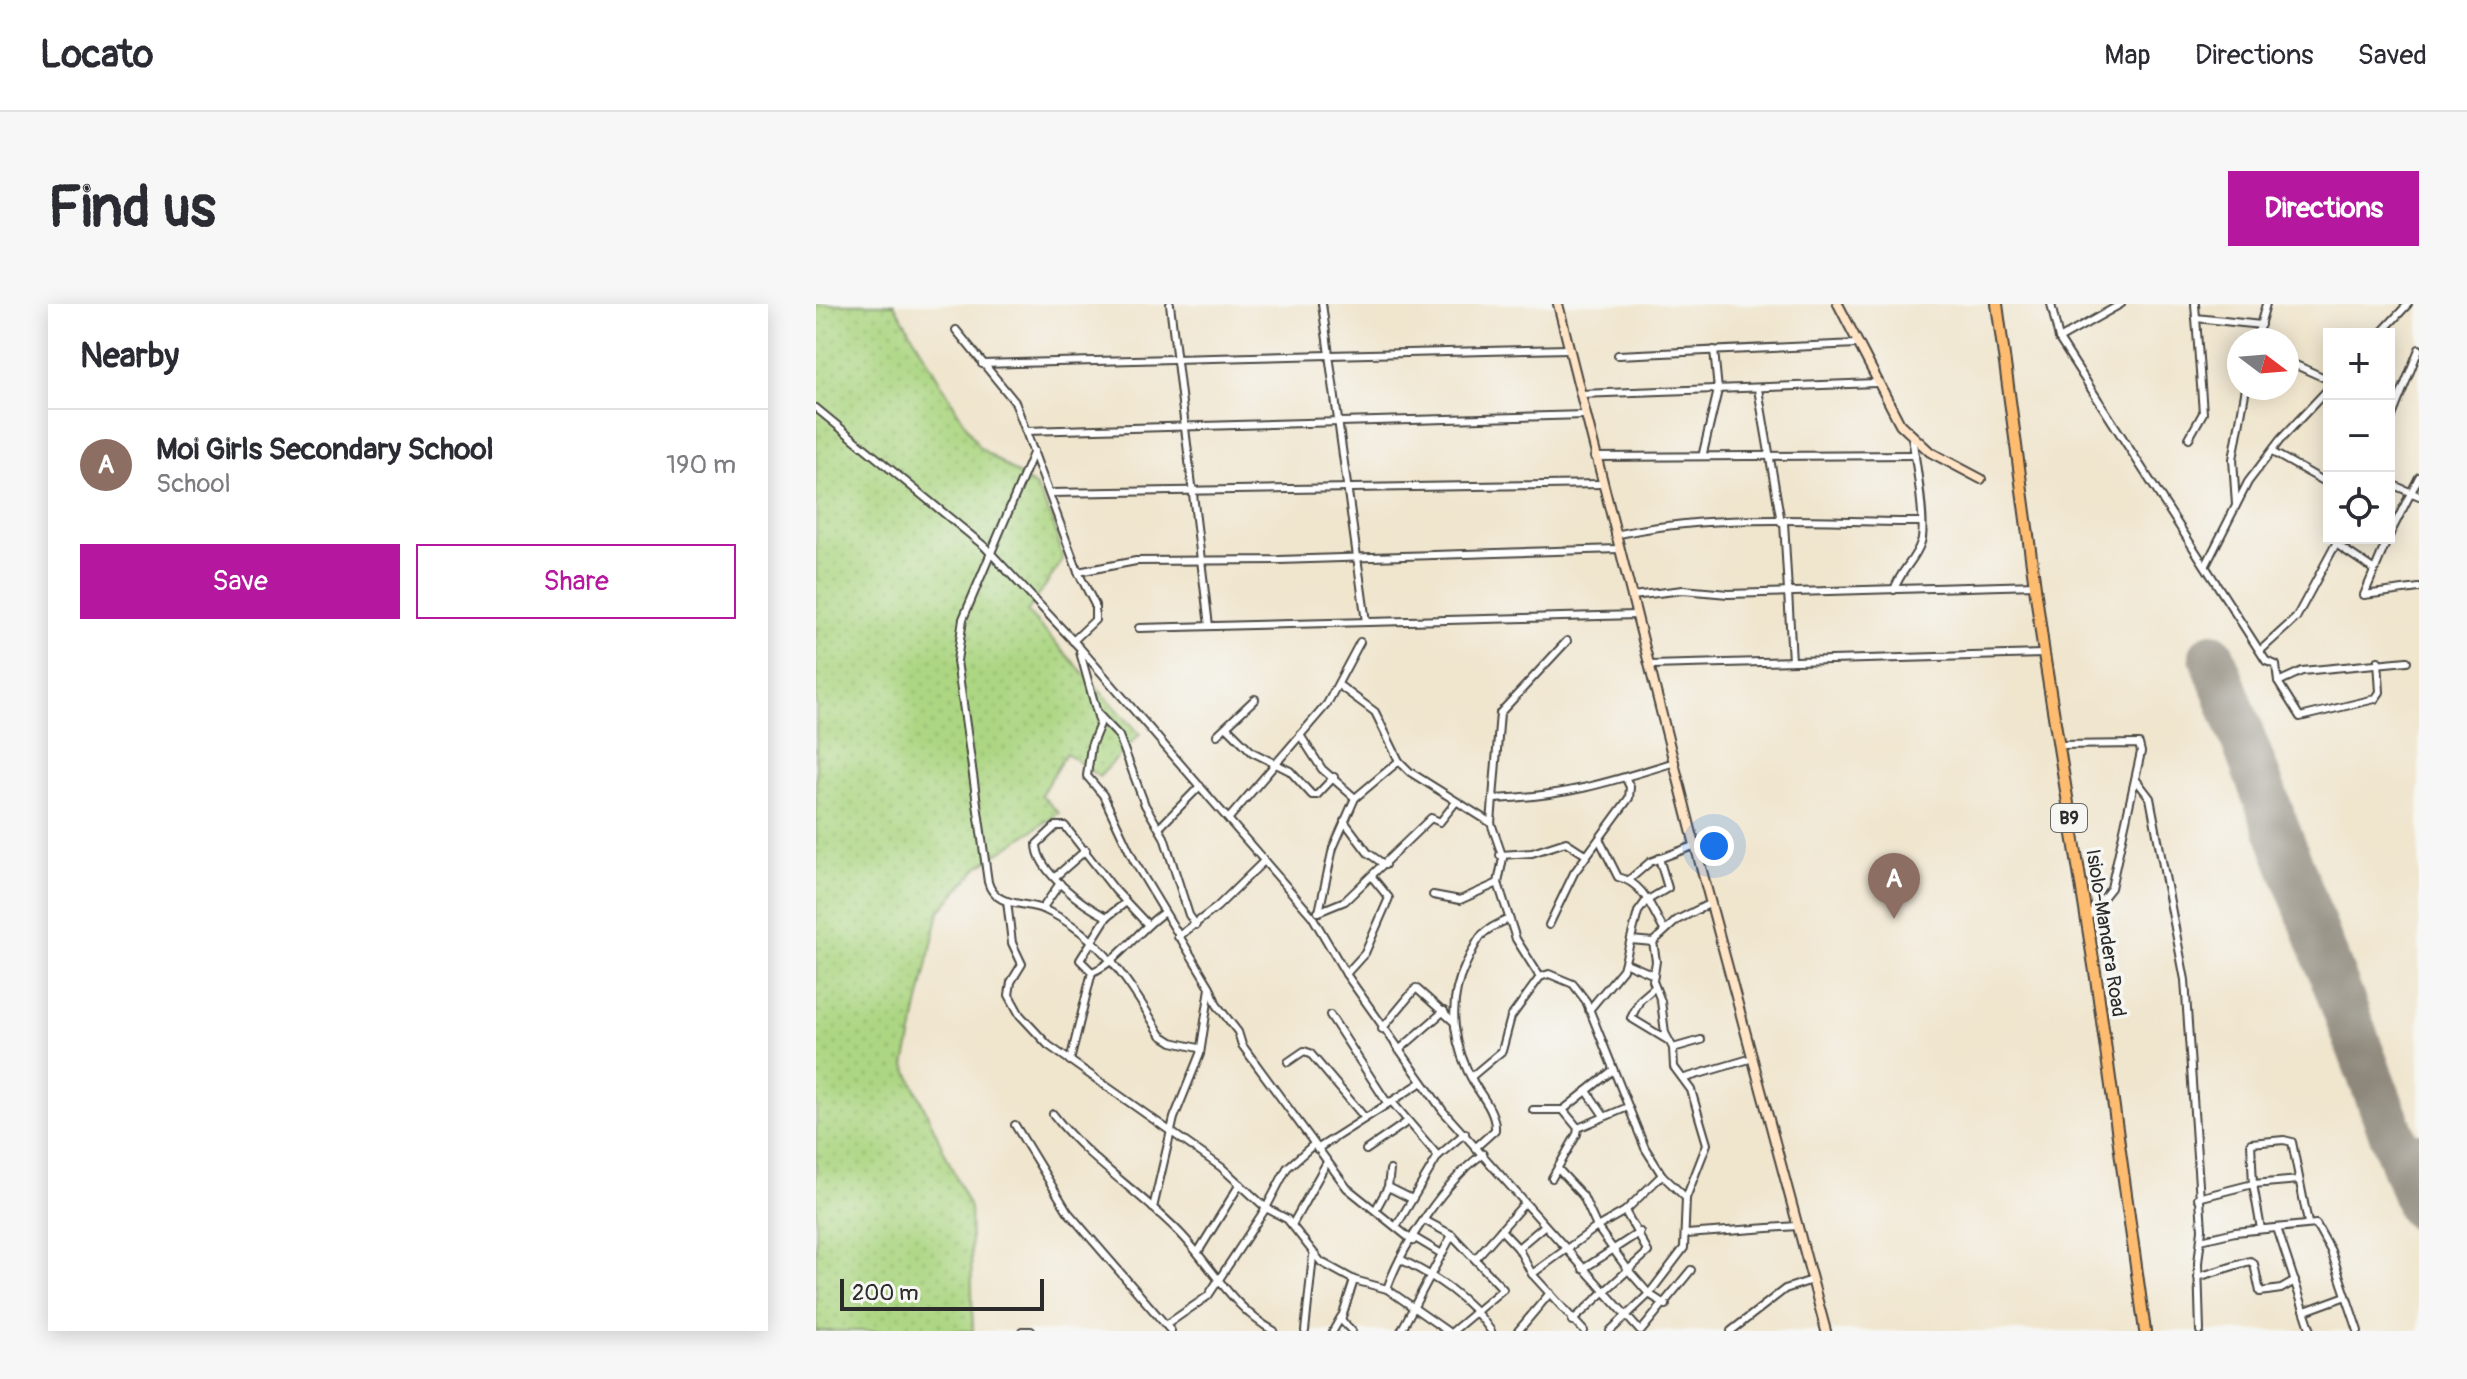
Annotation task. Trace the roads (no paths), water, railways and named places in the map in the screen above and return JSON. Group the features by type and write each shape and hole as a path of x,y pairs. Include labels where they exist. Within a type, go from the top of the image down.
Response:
{"highway":[{"name":"Isiolo-Mandera Road","path":"1997,304 2044,654 2145,1331"}],"main road":[{"path":"1558,304 1594,457 1826,1331"},
{"path":"1838,304 1876,383 1900,424 1930,452 1981,479"}],"street":[{"path":"1170,304 1182,427 1203,559 1209,626"},
{"path":"1322,304 1350,488 1366,622"},
{"path":"2051,304 2059,339 2266,661 2276,665 2278,682 2300,717 2375,699 2380,692 2378,661"},
{"path":"2059,339 2121,304"},
{"path":"2189,438 2203,413 2195,304"},
{"path":"2260,328 2266,304"},
{"path":"2386,328 2408,304"},
{"path":"2196,318 2261,325"},
{"path":"956,330 1010,393 1078,572 1098,615 1073,641"},
{"path":"1618,355 1857,344"},
{"path":"982,364 1568,349"},
{"path":"1703,453 1718,390 1714,350"},
{"path":"2395,407 2419,350"},
{"path":"2299,366 2323,377"},
{"path":"1580,394 1876,383"},
{"path":"1758,389 1783,522 1792,661"},
{"path":"2206,565 2236,508 2241,492 2323,395"},
{"path":"2236,508 2233,459 2244,400"},
{"path":"816,408 989,552 1080,648 1230,817 1264,861 1316,914 1346,974 1422,1082 1523,1205 1625,1318 1640,1331 1666,1305 1691,1270"},
{"path":"1026,431 1584,415"},
{"path":"1894,590 1900,571 1912,560 1921,543 1912,437"},
{"path":"1034,451 1011,513 1002,520 963,619 957,661 988,882 993,894 1007,901 1042,909 1091,940 1112,960 1161,1035 1172,1042 1198,1048"},
{"path":"2272,452 2323,481"},
{"path":"1594,457 1703,453 1915,455"},
{"path":"2395,526 2416,494 2419,477"},
{"path":"1050,493 1602,484"},
{"path":"2395,485 2416,494"},
{"path":"1615,535 1661,525 1921,522"},
{"path":"2261,650 2296,618 2336,544"},
{"path":"2342,544 2373,569"},
{"path":"2385,544 2364,595 2419,588"},
{"path":"1078,572 1136,561 1359,558 1619,549"},
{"path":"1632,596 1683,590 1728,594 2036,585"},
{"path":"1139,628 1637,615"},
{"path":"1540,977 1516,939 1509,919 1498,883 1503,858 1491,823 1500,713 1567,641"},
{"path":"1230,817 1340,686 1360,642"},
{"path":"1080,648 1100,724 1091,746 1087,776 1103,795 1163,913 1210,987 1217,1005 1238,1032 1242,1045 1347,1188 1414,1239 1442,1254"},
{"path":"1651,665 2044,654"},
{"path":"2278,682 2302,671 2378,661 2407,661"},
{"path":"1340,686 1375,712 1399,761 1417,778 1491,823"},
{"path":"1217,735 1255,699"},
{"path":"1099,715 1119,736 1145,805 1160,827 1189,915 1196,925"},
{"path":"1227,727 1252,752 1290,771 1312,795 1317,795 1334,777"},
{"path":"1300,735 1322,769 1355,798"},
{"path":"2058,745 2139,744 2137,781 2111,888 2085,920"},
{"path":"1316,914 1333,848 1355,798 1399,761"},
{"path":"1494,799 1543,797 1626,779 1675,762"},
{"path":"1549,925 1586,855 1600,841 1629,798 1626,779"},
{"path":"2137,781 2150,798 2185,980 2201,1240 2198,1277 2200,1331"},
{"path":"1160,827 1200,786"},
{"path":"1316,914 1345,901 1431,818 1440,822 1456,802"},
{"path":"1344,821 1368,853 1385,865"},
{"path":"1107,917 1081,903 1058,880 1037,849 1041,839 1061,824 1086,850 1125,903 1147,924"},
{"path":"1600,841 1618,877 1630,879 1664,930"},
{"path":"1500,855 1532,853 1566,842 1586,855"},
{"path":"1630,879 1659,858 1696,845"},
{"path":"1042,909 1058,880 1086,850"},
{"path":"1589,1010 1626,963 1638,912 1646,901 1668,888 1659,858"},
{"path":"1178,937 1196,925 1264,861"},
{"path":"1346,974 1365,953 1389,898 1372,877"},
{"path":"1433,895 1460,900 1498,883"},
{"path":"1007,901 1012,943 1022,964 1011,982 1009,995 1023,1020 1048,1045 1292,1225 1313,1256 1354,1280 1387,1289 1450,1331 1503,1289 1452,1235 1426,1221"},
{"path":"1092,972 1080,961 1107,917 1125,903"},
{"path":"1610,1331 1649,1294 1684,1248 1686,1198 1707,1144 1685,1078 1674,1067 1661,1001 1654,988 1653,942 1664,930 1711,903"},
{"path":"1070,1061 1092,972 1112,960 1147,924 1163,913"},
{"path":"1475,1148 1495,1130 1495,1121 1471,1077 1453,1021 1457,985 1478,935 1509,919"},
{"path":"1631,940 1653,942"},
{"path":"1626,963 1654,975"},
{"path":"1471,1077 1502,1051 1511,1017 1540,977 1549,974 1573,984 1589,1010 1645,1148 1662,1175 1686,1198"},
{"path":"1153,1208 1174,1118 1200,1054 1198,1048 1210,987"},
{"path":"1382,1029 1416,988 1453,1021"},
{"path":"1654,988 1640,1000 1631,1018 1672,1045 1701,1040"},
{"path":"1399,1050 1444,1011"},
{"path":"1330,1015 1386,1101 1392,1102 1438,1156"},
{"path":"1288,1062 1304,1051 1310,1053 1365,1118"},
{"path":"1685,1078 1753,1058"},
{"path":"1533,1110 1563,1110 1613,1070"},
{"path":"1015,1125 1062,1205 1169,1328 1208,1296 1266,1208 1287,1168 1315,1147 1422,1082"},
{"path":"1587,1091 1604,1116"},
{"path":"1552,1178 1559,1170 1578,1128 1628,1107"},
{"path":"1563,1110 1578,1128"},
{"path":"1053,1114 1109,1174 1153,1208 1198,1252 1218,1282 1261,1328 1274,1331"},
{"path":"1366,1150 1407,1122"},
{"path":"1397,1225 1438,1156 1465,1133"},
{"path":"2261,1229 2249,1146 2259,1141 2291,1140 2308,1223"},
{"path":"1387,1289 1400,1259 1462,1168 1483,1154"},
{"path":"1292,1225 1327,1162"},
{"path":"1376,1209 1388,1187 1390,1170"},
{"path":"1559,1170 1583,1196 1597,1227 1629,1271 1649,1294 1666,1305"},
{"path":"1532,1274 1597,1227 1625,1211 1662,1175"},
{"path":"2198,1198 2253,1184 2299,1180"},
{"path":"1198,1252 1240,1184"},
{"path":"1388,1187 1412,1199"},
{"path":"1476,1258 1523,1205"},
{"path":"1572,1321 1648,1252 1640,1232 1625,1211"},
{"path":"2201,1240 2308,1223 2321,1229 2358,1331"},
{"path":"1518,1248 1544,1226"},
{"path":"1686,1234 1797,1226"},
{"path":"2277,1228 2311,1331"},
{"path":"1501,1230 1518,1248 1532,1274 1584,1331"},
{"path":"1583,1269 1640,1232"},
{"path":"1401,1331 1452,1235"},
{"path":"1305,1331 1313,1256"},
{"path":"1400,1259 1432,1275 1478,1311 1491,1331"},
{"path":"2198,1277 2250,1261 2254,1264 2260,1292 2281,1289 2295,1281"},
{"path":"1333,1331 1354,1280"},
{"path":"1731,1331 1785,1289 1812,1280"},
{"path":"1518,1331 1550,1293"},
{"path":"2305,1311 2346,1296"},
{"path":"1341,1317 1352,1331"},
{"path":"1022,1331 1031,1331"}],"place":[{"name":"Moi Girls Secondary School","path":"1894,919"}]}
